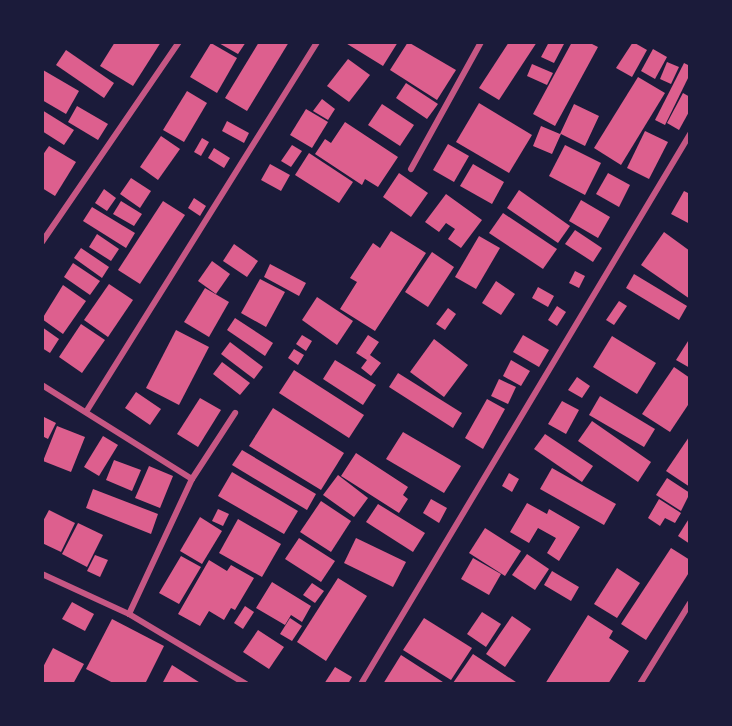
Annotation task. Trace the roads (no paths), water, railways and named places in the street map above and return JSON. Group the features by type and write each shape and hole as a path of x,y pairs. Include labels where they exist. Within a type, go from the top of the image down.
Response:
{"street":[{"path":"42,242 180,42"},
{"path":"86,412 317,42"},
{"path":"411,169 481,42"},
{"path":"361,684 690,134"},
{"path":"42,385 192,480"},
{"path":"129,614 192,480 235,413"},
{"path":"42,574 129,614 246,684"},
{"path":"640,684 690,603"}]}
